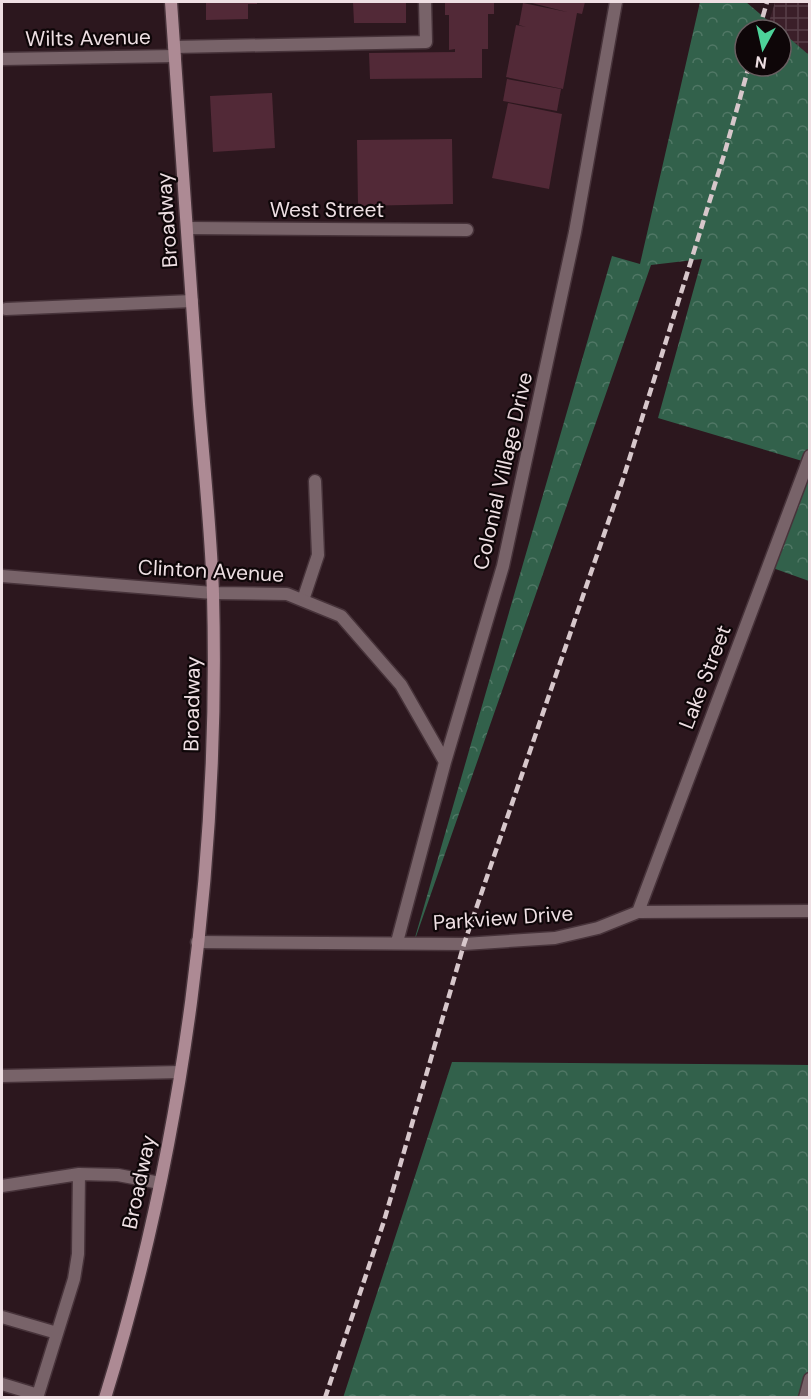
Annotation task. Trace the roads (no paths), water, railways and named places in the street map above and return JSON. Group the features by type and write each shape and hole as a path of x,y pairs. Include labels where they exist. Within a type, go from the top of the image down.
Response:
{"street":[{"name":"Broadway","path":"105,1398 130,1309 160,1183 180,1072 204,885 210,799 213,593 171,2"},
{"name":"Wilts Avenue","path":"2,59 426,42 425,2"},
{"name":"Colonial Village Drive","path":"397,942 445,762 503,566 575,232 616,2"},
{"name":"West Street","path":"187,228 467,230"},
{"path":"6,309 192,302"},
{"name":"Lake Street","path":"638,912 810,456"},
{"path":"303,600 318,555 315,481"},
{"name":"Clinton Avenue","path":"2,576 213,593 287,594 303,600 341,616 401,685 445,762"},
{"name":"Parkview Drive","path":"197,942 464,944 555,938 598,928 638,912 810,911"},
{"path":"2,1076 180,1072"},
{"path":"2,1384 37,1396 74,1279 78,1254 79,1174"},
{"path":"2,1186 79,1174 118,1175 160,1183"},
{"path":"2,1317 57,1333"},
{"path":"805,1398 810,1379"}],"railway":[{"path":"762,18 767,2"},
{"path":"325,1398 384,1221 464,944 624,476 724,155 746,78"}]}
